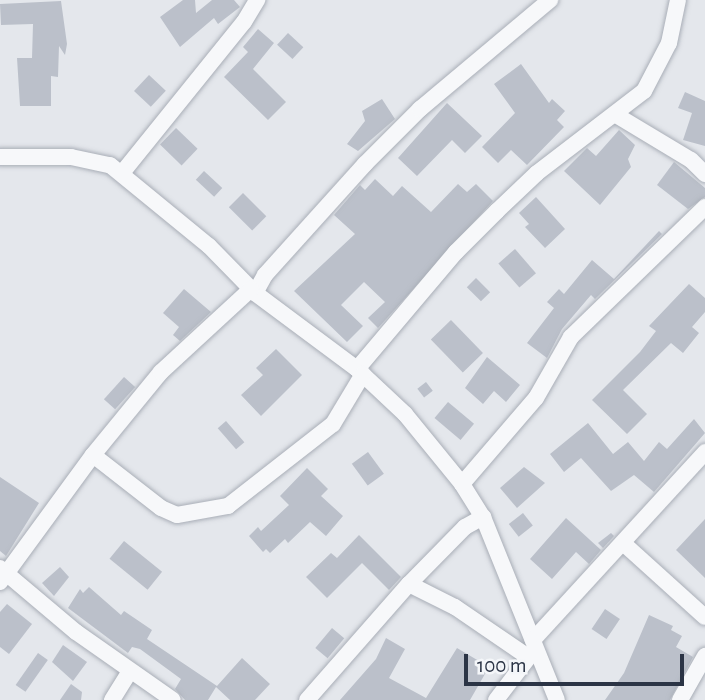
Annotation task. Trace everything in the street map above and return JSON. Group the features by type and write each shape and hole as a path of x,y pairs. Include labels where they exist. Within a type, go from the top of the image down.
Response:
{"street":[{"path":"122,173 244,22 257,0"},
{"path":"173,700 129,673 2,575 93,455 161,372 253,291 365,164 420,109 550,0"},
{"path":"93,455 161,508 177,514 228,506 333,424 360,372 439,271 497,211 537,173 644,91 669,43 678,0"},
{"path":"616,115 691,160 705,174"},
{"path":"0,157 71,157 110,165 253,291 360,372 405,414 462,484 483,517 532,648 557,700"},
{"path":"462,484 536,398 571,337 705,207"},
{"path":"496,700 577,586 623,543 705,452"},
{"path":"307,700 409,584 465,527 483,517"},
{"path":"623,543 705,617"},
{"path":"409,584 532,648"},
{"path":"680,700 705,656"},
{"path":"112,700 129,673"}],"building":[{"path":"183,0 195,0 196,13 212,0 234,0 240,7 218,24 214,18 180,47 160,17"},
{"path":"61,1 67,44 65,55 59,46 58,77 51,76 51,106 20,106 17,58 32,58 33,24 1,25 0,4"},
{"path":"258,29 274,43 253,69 286,102 268,120 224,77 248,52 243,47"},
{"path":"288,33 303,47 292,59 277,45"},
{"path":"521,64 549,103 552,99 565,111 557,120 564,127 527,165 511,150 498,163 482,147 515,113 494,84"},
{"path":"149,75 166,91 151,107 134,91"},
{"path":"685,92 705,101 705,146 683,140 692,113 678,108"},
{"path":"382,99 395,119 358,151 347,144 365,121 362,111"},
{"path":"447,103 482,136 465,153 452,140 417,176 398,158"},
{"path":"176,128 198,149 182,165 160,145"},
{"path":"619,130 635,145 628,159 631,167 600,205 564,171 587,148 596,156"},
{"path":"674,162 705,188 705,197 688,209 657,185"},
{"path":"204,171 222,188 214,197 196,180"},
{"path":"375,179 393,196 402,186 431,212 458,184 467,192 476,184 493,201 378,328 368,318 385,302 364,282 341,305 363,326 347,342 294,291 355,234 334,215 360,185 365,190"},
{"path":"243,193 266,216 252,230 229,207"},
{"path":"536,197 565,229 545,248 525,227 529,224 519,213"},
{"path":"659,231 662,234 595,299 591,295 562,329 547,358 527,343 554,308 547,302 559,289 564,294 592,260 614,279"},
{"path":"515,249 536,273 519,288 498,263"},
{"path":"476,278 490,292 481,301 467,287"},
{"path":"689,284 705,298 705,312 692,327 699,333 683,353 671,343 623,390 647,414 627,434 592,400 640,352 656,331 649,326"},
{"path":"184,289 211,312 180,341 173,335 179,327 163,313"},
{"path":"451,320 483,353 463,373 431,339"},
{"path":"276,349 302,375 261,416 241,395 263,375 256,368"},
{"path":"487,357 520,385 506,402 494,391 483,404 465,388"},
{"path":"124,377 135,387 115,409 104,399"},
{"path":"426,382 433,391 424,397 417,389"},
{"path":"448,402 474,424 461,440 435,418"},
{"path":"694,419 705,433 654,492 634,475 611,491 581,458 564,472 550,454 588,423 613,454 628,442 644,461 659,442 667,449"},
{"path":"226,421 244,442 236,449 218,428"},
{"path":"368,452 384,474 368,486 352,464"},
{"path":"524,467 545,483 517,508 500,488"},
{"path":"307,468 328,489 321,496 343,516 326,536 310,522 288,543 285,539 270,553 266,549 263,552 249,536 258,527 261,531 289,505 280,496"},
{"path":"0,477 39,503 6,556 0,551"},
{"path":"523,513 533,526 519,537 509,524"},
{"path":"566,518 601,550 589,564 576,552 552,579 530,559"},
{"path":"705,519 705,578 676,550"},
{"path":"611,533 614,536 603,548 598,543"},
{"path":"359,535 401,577 389,590 362,563 327,598 306,577 331,553 337,558"},
{"path":"124,541 162,572 148,590 110,559"},
{"path":"60,567 69,577 54,596 42,583"},
{"path":"89,587 121,615 124,611 152,630 147,639 217,686 242,658 270,684 255,700 230,700 216,687 208,700 185,700 175,689 181,679 140,649 132,647 128,653 68,608 80,589 83,593"},
{"path":"7,604 32,624 9,654 0,647 0,612"},
{"path":"605,609 620,619 607,639 592,629"},
{"path":"649,615 673,626 671,630 682,636 676,647 693,657 670,700 605,700 624,673"},
{"path":"332,628 344,638 328,658 315,648"},
{"path":"386,638 405,649 389,678 426,698 457,648 489,667 470,700 340,700 376,659"},
{"path":"63,645 87,662 73,681 52,662"},
{"path":"38,653 48,660 25,692 16,685"},
{"path":"71,684 82,692 81,700 60,700"}]}
